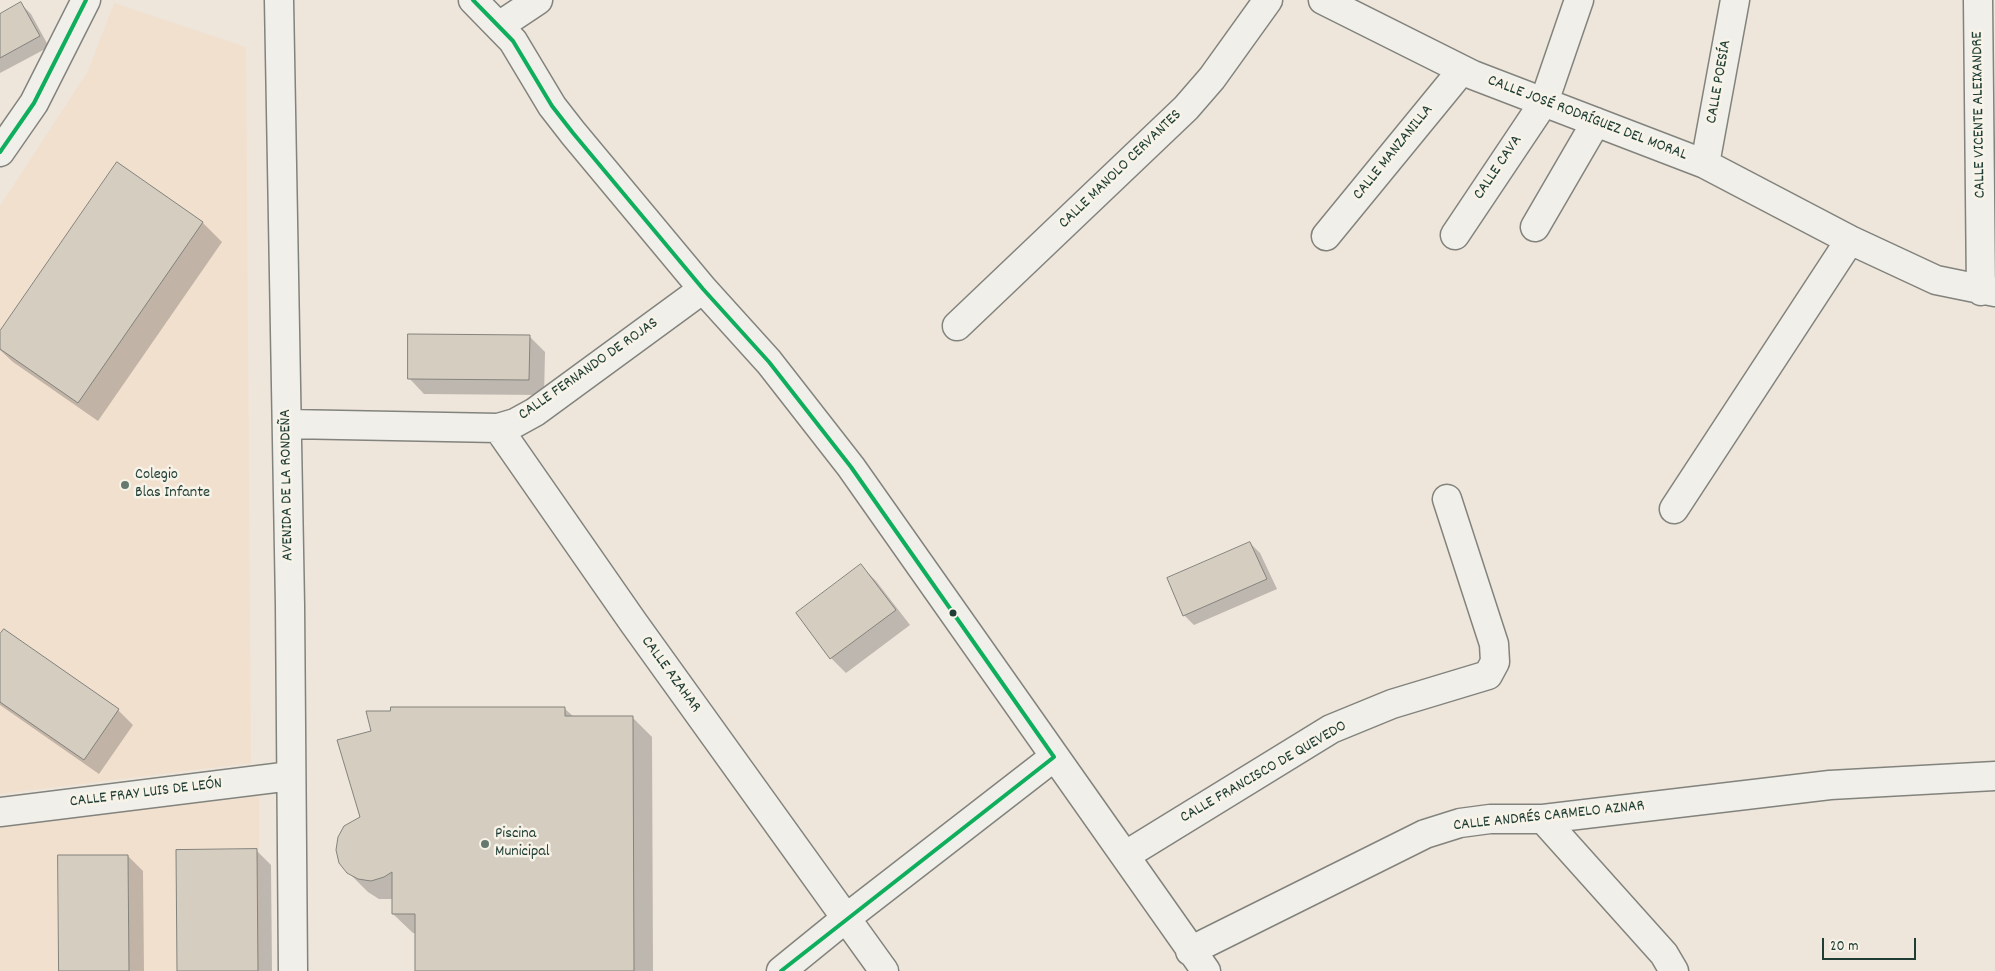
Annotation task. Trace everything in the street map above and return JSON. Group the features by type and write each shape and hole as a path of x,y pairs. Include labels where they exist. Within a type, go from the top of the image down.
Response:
{"street":[{"path":"0,152 34,103 86,0"},
{"name":"AVENIDA DE LA RONDEÑA","path":"278,0 288,424 292,971"},
{"path":"473,0 513,41 552,106 703,289 769,362 850,467 1054,757 1126,855 1198,961"},
{"path":"499,26 538,0"},
{"name":"CALLE MANOLO CERVANTES","path":"957,326 1186,108 1212,78 1268,0"},
{"name":"CALLE JOSÉ RODRÍGUEZ DEL MORAL","path":"1323,0 1462,70 1705,164 1850,240 1936,280 1988,291"},
{"name":"CALLE CAVA","path":"1455,235 1544,102 1579,0"},
{"name":"CALLE POESÍA","path":"1705,164 1735,0"},
{"name":"CALLE VICENTE ALEIXANDRE","path":"1978,0 1987,110 1988,291"},
{"name":"CALLE MANZANILLA","path":"1326,236 1462,70"},
{"path":"1535,227 1596,122"},
{"path":"1674,509 1850,240"},
{"name":"CALLE FERNANDO DE ROJAS","path":"288,424 498,428 515,423 535,412 703,289"},
{"name":"CALLE AZAHAR","path":"498,428 632,622 884,971"},
{"name":"CALLE FRANCISCO DE QUEVEDO","path":"1126,855 1331,729 1392,704 1488,675 1496,662 1494,644 1447,499"},
{"path":"781,971 1054,757"},
{"name":"CALLE FRAY LUIS DE LEÓN","path":"0,812 291,776"},
{"name":"CALLE ANDRÉS CARMELO AZNAR","path":"1198,961 1425,834 1460,823 1490,819 1543,819 1830,785 1995,776"},
{"path":"1543,819 1664,954 1674,971"}],"shaded area":[{"name":"Colegio Blas Infante","path":"114,3 246,47 251,763 0,794 0,206 88,71"},
{"path":"259,796 259,971 0,971 0,826"}],"building":[{"path":"21,2 40,36 0,58 0,14"},
{"path":"117,162 203,222 78,403 0,349 0,331"},
{"path":"408,334 530,335 529,380 408,379"},
{"path":"1250,542 1267,579 1183,616 1167,578"},
{"path":"861,564 896,610 830,659 796,613"},
{"path":"4,629 119,709 84,760 0,702 0,634"},
{"name":"Piscina Municipal","path":"391,707 565,707 565,716 633,716 634,971 415,971 415,914 392,914 392,872 371,881 358,879 347,873 339,863 336,850 338,837 344,826 360,817 337,740 371,731 366,711 390,711"},
{"path":"257,849 258,971 177,971 176,850"},
{"path":"58,855 128,855 129,971 59,971"}],"transit line":[{"path":"0,152 34,103 86,0"},
{"path":"473,0 513,41 552,106 573,133 703,289 769,362 851,467 1054,757 781,971"}],"place":[{"name":"Colegio Blas Infante","path":"125,485"},
{"name":"Piscina Municipal","path":"485,844"}]}
